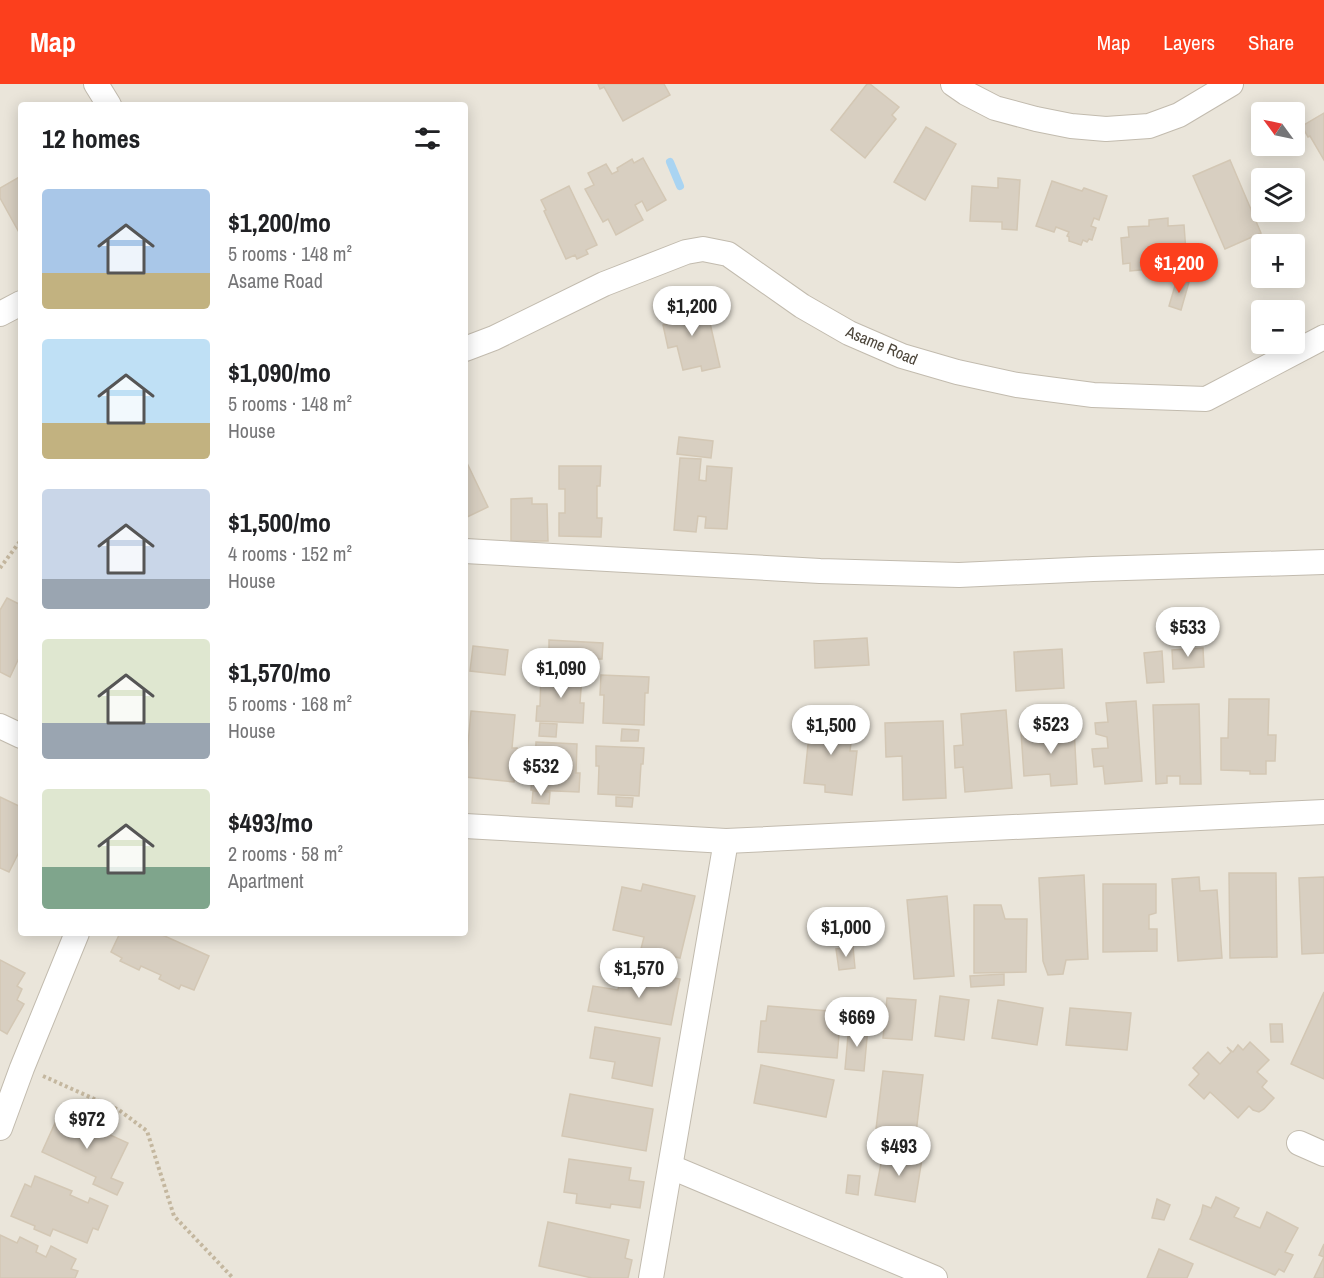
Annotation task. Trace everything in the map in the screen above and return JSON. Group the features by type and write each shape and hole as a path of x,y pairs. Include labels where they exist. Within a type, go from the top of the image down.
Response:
{"street":[{"path":"96,84 107,102"},
{"path":"953,84 995,108 1071,126 1106,129 1149,126 1179,115 1231,84"},
{"name":"Asame Road","path":"468,348 494,338 604,284 686,252 703,249 728,254 802,306 849,333 902,356 957,372 1017,385 1093,395 1206,399 1324,337"},
{"path":"0,314 18,305"},
{"path":"468,551 820,571 959,575 1324,562"},
{"path":"0,726 18,735"},
{"path":"468,826 726,841 1324,812"},
{"path":"651,1278 726,841"},
{"path":"0,1128 5,1099 22,1068 76,936"},
{"path":"1299,1143 1324,1154"},
{"path":"671,1167 935,1278"}],"path":[{"path":"0,568 18,544"},
{"path":"22,1068 119,1110 147,1131 174,1216 233,1278"}],"shaded area":[{"path":"0,84 1324,84 1324,1278 0,1278"}],"building":[{"path":"598,84 664,84 670,95 623,121 604,87 600,89"},
{"path":"867,84 899,107 892,115 896,119 865,158 831,130"},
{"path":"1324,113 1324,160 1305,132 1305,124"},
{"path":"926,127 956,144 925,200 894,182"},
{"path":"643,158 666,200 647,211 642,201 635,205 643,220 616,235 608,219 603,222 585,189 594,185 588,173 606,164 612,174 632,159 634,163"},
{"path":"1230,160 1251,209 1251,222 1256,222 1261,233 1251,234 1251,237 1225,249 1193,176"},
{"path":"18,178 18,231 0,198 0,188"},
{"path":"998,178 1020,180 1017,230 1002,229 1002,222 970,221 972,186 998,188"},
{"path":"1052,181 1107,196 1099,220 1094,218 1091,226 1096,228 1092,240 1089,239 1087,242 1083,240 1081,245 1069,241 1067,236 1069,232 1056,227 1054,232 1036,226"},
{"path":"569,186 597,245 586,250 588,254 577,259 575,255 566,259 541,200"},
{"path":"1168,218 1168,226 1184,225 1187,266 1171,267 1171,263 1162,264 1162,268 1130,271 1130,263 1123,264 1121,238 1129,237 1128,227 1149,226 1149,220"},
{"path":"1177,279 1189,282 1181,310 1169,306"},
{"path":"705,301 720,367 702,371 701,366 683,370 677,346 668,348 663,325 671,323 668,310"},
{"path":"679,437 713,441 711,458 677,454"},
{"path":"680,458 701,459 699,480 706,481 707,466 732,468 727,529 705,528 706,517 698,516 696,532 674,530"},
{"path":"468,465 488,507 468,517"},
{"path":"559,466 601,466 600,486 597,486 597,518 602,518 601,537 559,536 559,513 565,513 565,489 559,489"},
{"path":"532,498 532,504 547,504 548,541 511,541 511,499"},
{"path":"7,598 18,604 18,660 10,677 0,672 0,610"},
{"path":"867,638 869,665 815,668 814,641"},
{"path":"549,640 603,643 602,659 596,659 596,671 554,669 554,657 549,657"},
{"path":"473,646 508,650 505,675 470,671"},
{"path":"1203,648 1204,667 1173,669 1172,650"},
{"path":"1062,649 1064,688 1016,691 1014,652"},
{"path":"1162,651 1164,682 1147,683 1144,653"},
{"path":"541,674 582,675 580,703 584,703 583,723 536,721 537,706 540,706"},
{"path":"601,675 649,677 648,693 645,693 644,725 603,723 604,695 600,695"},
{"path":"1229,699 1269,699 1268,735 1276,735 1275,761 1266,761 1266,774 1221,770 1221,738 1228,738"},
{"path":"1136,701 1142,781 1105,784 1103,766 1094,767 1092,749 1108,748 1107,737 1096,734 1095,723 1108,722 1106,703"},
{"path":"1199,704 1201,784 1180,784 1180,776 1167,776 1167,783 1156,784 1153,705"},
{"path":"1006,710 1012,788 965,792 963,767 955,768 954,746 963,745 961,714"},
{"path":"471,711 515,715 512,748 517,748 514,782 468,777"},
{"path":"811,716 848,720 847,734 852,735 850,751 857,751 852,795 825,792 825,785 804,783"},
{"path":"943,721 946,798 903,800 902,756 886,757 885,723"},
{"path":"540,723 557,724 556,737 539,736"},
{"path":"1074,728 1077,784 1051,786 1050,774 1024,776 1021,732"},
{"path":"622,729 639,730 638,741 621,741"},
{"path":"536,742 577,744 576,773 580,773 579,792 531,790 532,774 535,774"},
{"path":"596,746 644,748 639,796 598,794 599,766 596,766"},
{"path":"533,791 550,792 549,804 532,803"},
{"path":"0,797 18,806 18,854 9,872 0,868"},
{"path":"616,797 633,798 632,807 616,806"},
{"path":"1229,873 1276,873 1277,957 1230,958"},
{"path":"1084,875 1088,959 1066,960 1063,974 1048,975 1043,961 1039,878"},
{"path":"1199,877 1200,891 1217,890 1222,958 1178,961 1172,879"},
{"path":"1324,877 1324,953 1302,954 1299,878"},
{"path":"643,884 695,896 680,958 641,949 644,937 613,930 622,887 641,891"},
{"path":"1103,884 1156,884 1156,913 1149,915 1149,929 1157,929 1157,951 1103,952"},
{"path":"947,896 954,976 914,979 907,900"},
{"path":"974,905 1001,905 1005,919 1027,919 1026,972 974,973"},
{"path":"119,936 165,936 209,956 194,990 181,985 179,989 159,979 161,975 141,966 139,970 120,961 122,958 111,952"},
{"path":"853,947 855,968 839,970 836,949"},
{"path":"0,960 25,973 17,986 22,989 17,1000 24,1004 7,1034 0,1030"},
{"path":"632,971 680,979 671,1025 588,1011 593,986 618,990 620,981 629,983"},
{"path":"1004,974 1004,985 971,987 970,976"},
{"path":"1324,992 1324,1079 1291,1064"},
{"path":"940,996 969,1000 964,1040 935,1036"},
{"path":"887,998 916,1000 912,1040 883,1038"},
{"path":"998,1000 1043,1008 1037,1045 992,1038"},
{"path":"768,1006 841,1012 837,1058 758,1052 761,1021 766,1021"},
{"path":"1070,1008 1131,1013 1127,1050 1066,1045"},
{"path":"1270,1024 1282,1024 1283,1042 1271,1042"},
{"path":"849,1025 868,1027 864,1071 845,1069"},
{"path":"595,1027 660,1038 652,1086 612,1078 615,1062 590,1058"},
{"path":"1250,1042 1269,1060 1257,1072 1267,1081 1262,1087 1274,1098 1259,1112 1249,1106 1238,1118 1210,1092 1204,1099 1189,1085 1199,1074 1193,1068 1208,1052 1220,1064 1231,1052 1227,1047 1233,1052 1238,1045 1243,1050"},
{"path":"761,1065 834,1080 826,1117 754,1103"},
{"path":"883,1071 923,1075 916,1133 876,1129"},
{"path":"570,1094 653,1109 646,1151 562,1136"},
{"path":"60,1112 128,1143 111,1178 123,1183 117,1195 93,1184 96,1177 42,1152"},
{"path":"883,1153 922,1159 915,1202 875,1195"},
{"path":"569,1159 631,1168 629,1180 644,1182 640,1208 611,1204 610,1208 576,1203 577,1194 564,1192"},
{"path":"848,1175 860,1176 858,1195 846,1193"},
{"path":"35,1176 72,1191 70,1195 88,1203 90,1198 108,1206 98,1230 93,1228 87,1243 53,1229 50,1236 34,1229 35,1226 11,1216 25,1184 31,1187"},
{"path":"1216,1197 1239,1208 1234,1217 1260,1228 1267,1212 1298,1228 1285,1252 1293,1255 1284,1272 1279,1269 1275,1275 1190,1239 1203,1205 1211,1208"},
{"path":"1157,1199 1170,1205 1164,1220 1152,1218"},
{"path":"548,1222 629,1240 625,1258 632,1260 628,1278 592,1278 539,1266"},
{"path":"0,1235 17,1243 20,1237 38,1246 36,1252 46,1257 51,1246 76,1259 71,1269 78,1271 75,1278 0,1278"},
{"path":"1324,1244 1324,1257 1319,1255"},
{"path":"1159,1249 1193,1264 1187,1278 1147,1278"},
{"path":"1324,1257 1324,1278 1314,1278"}],"waterway":[{"path":"670,162 680,186"}]}
